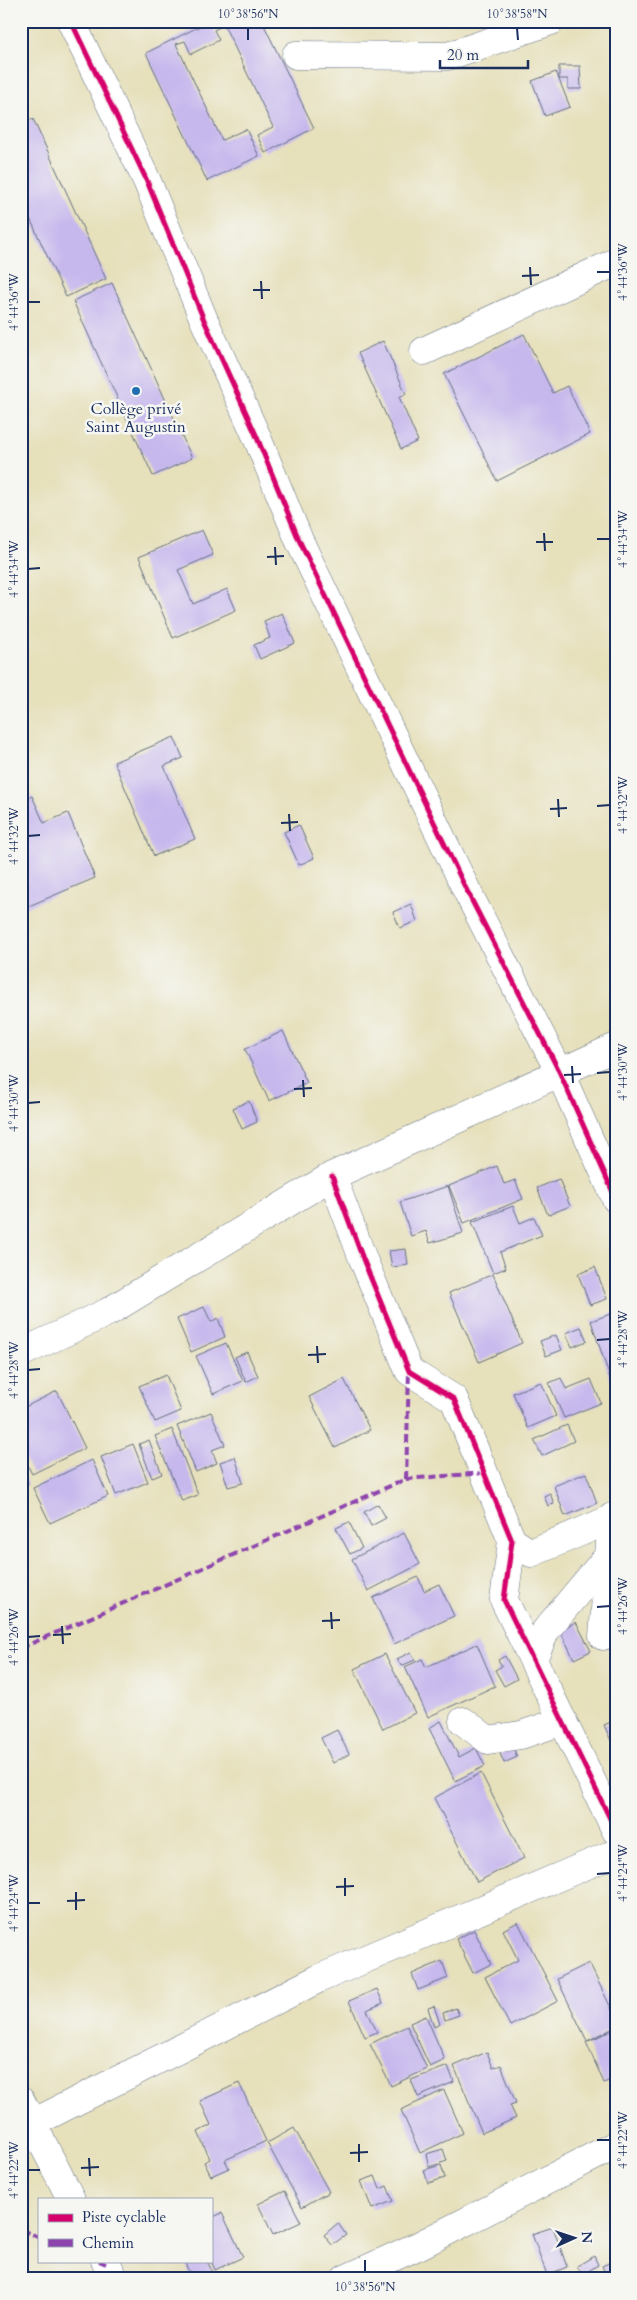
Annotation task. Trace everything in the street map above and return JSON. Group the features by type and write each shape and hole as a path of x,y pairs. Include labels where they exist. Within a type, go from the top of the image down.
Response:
{"street":[{"path":"71,21 147,181 204,320 256,435 299,540 466,889 559,1072 616,1199"},
{"path":"296,55 448,56 551,21"},
{"path":"424,351 616,262"},
{"path":"21,1353 108,1312 332,1176 616,1047"},
{"path":"332,1176 409,1371 454,1399 512,1541 504,1600 616,1831"},
{"path":"512,1541 531,1553 614,1517"},
{"path":"603,1636 614,1517"},
{"path":"533,1659 546,1630 609,1556"},
{"path":"463,1721 488,1740 521,1735 563,1721"},
{"path":"70,2198 25,2118 318,1978 608,1856 616,1857"},
{"path":"345,2279 420,2245 616,2144"},
{"path":"106,2262 115,2279"}],"building":[{"path":"210,21 262,21 314,128 265,153 257,135 273,127 224,25 214,30 219,40 191,54 185,41 176,44 222,140 246,129 259,156 207,181 146,53"},
{"path":"559,66 580,66 581,89 568,89 568,79 559,79"},
{"path":"556,72 570,107 545,116 532,81"},
{"path":"33,119 106,279 66,297 21,199 21,124"},
{"path":"112,283 192,458 153,476 73,301"},
{"path":"524,334 553,393 567,386 590,434 497,481 444,374"},
{"path":"383,341 406,394 399,397 418,441 401,449 358,353"},
{"path":"202,530 213,555 178,570 193,604 227,589 236,610 173,638 139,557"},
{"path":"282,613 295,643 260,659 254,645 270,638 264,621"},
{"path":"174,737 183,758 164,766 195,839 154,856 114,762"},
{"path":"32,796 44,823 68,813 95,878 24,908 21,901 21,800"},
{"path":"299,825 314,858 299,865 284,832"},
{"path":"411,904 417,921 400,928 393,912"},
{"path":"283,1031 307,1083 269,1101 245,1049"},
{"path":"249,1101 257,1122 242,1129 233,1108"},
{"path":"497,1166 504,1184 515,1180 523,1199 464,1223 449,1186"},
{"path":"559,1179 570,1206 548,1215 537,1188"},
{"path":"448,1186 463,1233 430,1243 426,1231 411,1236 400,1202"},
{"path":"513,1206 520,1223 534,1217 542,1235 500,1252 506,1268 493,1273 472,1222"},
{"path":"406,1249 408,1265 392,1267 389,1251"},
{"path":"595,1267 607,1299 590,1305 578,1274"},
{"path":"493,1274 522,1343 479,1362 449,1293"},
{"path":"204,1307 211,1322 218,1318 225,1337 191,1352 177,1319"},
{"path":"616,1312 616,1392 615,1393 591,1321"},
{"path":"581,1327 587,1341 572,1347 566,1333"},
{"path":"556,1335 562,1350 546,1356 540,1341"},
{"path":"226,1343 243,1381 213,1394 196,1356"},
{"path":"247,1352 258,1376 246,1382 235,1357"},
{"path":"166,1375 181,1411 155,1422 139,1386"},
{"path":"561,1378 566,1389 591,1379 601,1403 564,1418 549,1383"},
{"path":"344,1379 370,1430 335,1448 309,1397"},
{"path":"541,1382 556,1416 528,1428 513,1393"},
{"path":"57,1391 85,1448 32,1474 21,1452 21,1409"},
{"path":"211,1412 225,1445 212,1450 217,1463 196,1472 177,1426"},
{"path":"567,1425 574,1441 542,1456 534,1440"},
{"path":"172,1429 198,1495 182,1501 155,1436"},
{"path":"149,1440 162,1474 152,1478 139,1444"},
{"path":"133,1444 148,1482 116,1495 101,1457"},
{"path":"235,1457 243,1483 228,1487 220,1462"},
{"path":"92,1460 108,1496 50,1523 33,1488"},
{"path":"21,1469 28,1484 21,1487"},
{"path":"586,1473 597,1503 565,1516 554,1486"},
{"path":"550,1493 554,1504 548,1506 544,1496"},
{"path":"378,1504 386,1518 371,1526 364,1512"},
{"path":"349,1522 362,1548 350,1554 336,1528"},
{"path":"404,1533 420,1564 368,1591 352,1559"},
{"path":"418,1577 424,1591 439,1584 454,1616 394,1644 373,1598"},
{"path":"576,1622 591,1651 574,1659 560,1630"},
{"path":"477,1644 495,1686 428,1717 405,1667 422,1659 426,1667"},
{"path":"411,1652 415,1660 401,1666 397,1659"},
{"path":"385,1654 415,1713 383,1729 354,1669"},
{"path":"505,1656 517,1679 504,1686 495,1670 502,1666 498,1660"},
{"path":"616,1720 616,1752 604,1725"},
{"path":"441,1721 459,1757 476,1748 485,1766 455,1781 429,1728"},
{"path":"337,1730 349,1754 333,1763 321,1738"},
{"path":"512,1745 517,1757 504,1763 499,1751"},
{"path":"481,1773 524,1858 477,1882 434,1798"},
{"path":"518,1922 558,2001 510,2026 485,1977 518,1960 503,1930"},
{"path":"474,1930 491,1964 473,1973 456,1939"},
{"path":"442,1961 448,1978 418,1990 412,1974"},
{"path":"589,1963 616,2018 616,2027 587,2041 557,1979"},
{"path":"377,1989 383,2003 367,2010 377,2032 365,2037 349,2001"},
{"path":"434,2006 440,2024 434,2027 428,2008"},
{"path":"456,2008 459,2015 445,2020 443,2013"},
{"path":"426,2016 445,2060 430,2067 410,2023"},
{"path":"407,2026 427,2069 391,2086 370,2044"},
{"path":"616,2029 616,2077 604,2083 586,2042"},
{"path":"487,2052 493,2068 501,2065 516,2103 510,2105 516,2118 482,2133 454,2066"},
{"path":"448,2066 454,2082 418,2097 411,2080"},
{"path":"239,2083 266,2141 225,2160 229,2168 211,2176 204,2162 210,2159 198,2132 211,2125 200,2101"},
{"path":"444,2090 463,2133 420,2153 401,2110"},
{"path":"294,2128 329,2192 302,2207 267,2143"},
{"path":"443,2149 447,2161 429,2167 426,2154"},
{"path":"441,2165 445,2178 428,2183 424,2170"},
{"path":"375,2176 380,2189 387,2186 393,2201 372,2209 361,2181"},
{"path":"285,2191 301,2222 273,2235 258,2204"},
{"path":"222,2213 243,2257 215,2270 211,2262 212,2218"},
{"path":"338,2223 346,2235 332,2245 324,2235"},
{"path":"553,2227 567,2267 547,2275 532,2234"},
{"path":"594,2256 598,2265 582,2275 577,2266"},
{"path":"184,2262 208,2262 212,2271 192,2279"},
{"path":"611,2262 616,2272 616,2279 594,2279 605,2273 602,2266"}],"marked path":[{"path":"406,1479 409,1371"},
{"path":"21,1648 406,1479 484,1473"},
{"path":"21,2230 38,2237"},
{"path":"101,2262 106,2264"}],"cycle path":[{"path":"71,21 147,181 204,320 256,435 299,540 466,889 559,1071 616,1199"},
{"path":"332,1176 363,1259 409,1371 454,1399 512,1541 504,1600 616,1831"}],"place":[{"name":"Collège privé Saint Augustin","path":"136,391"}]}
